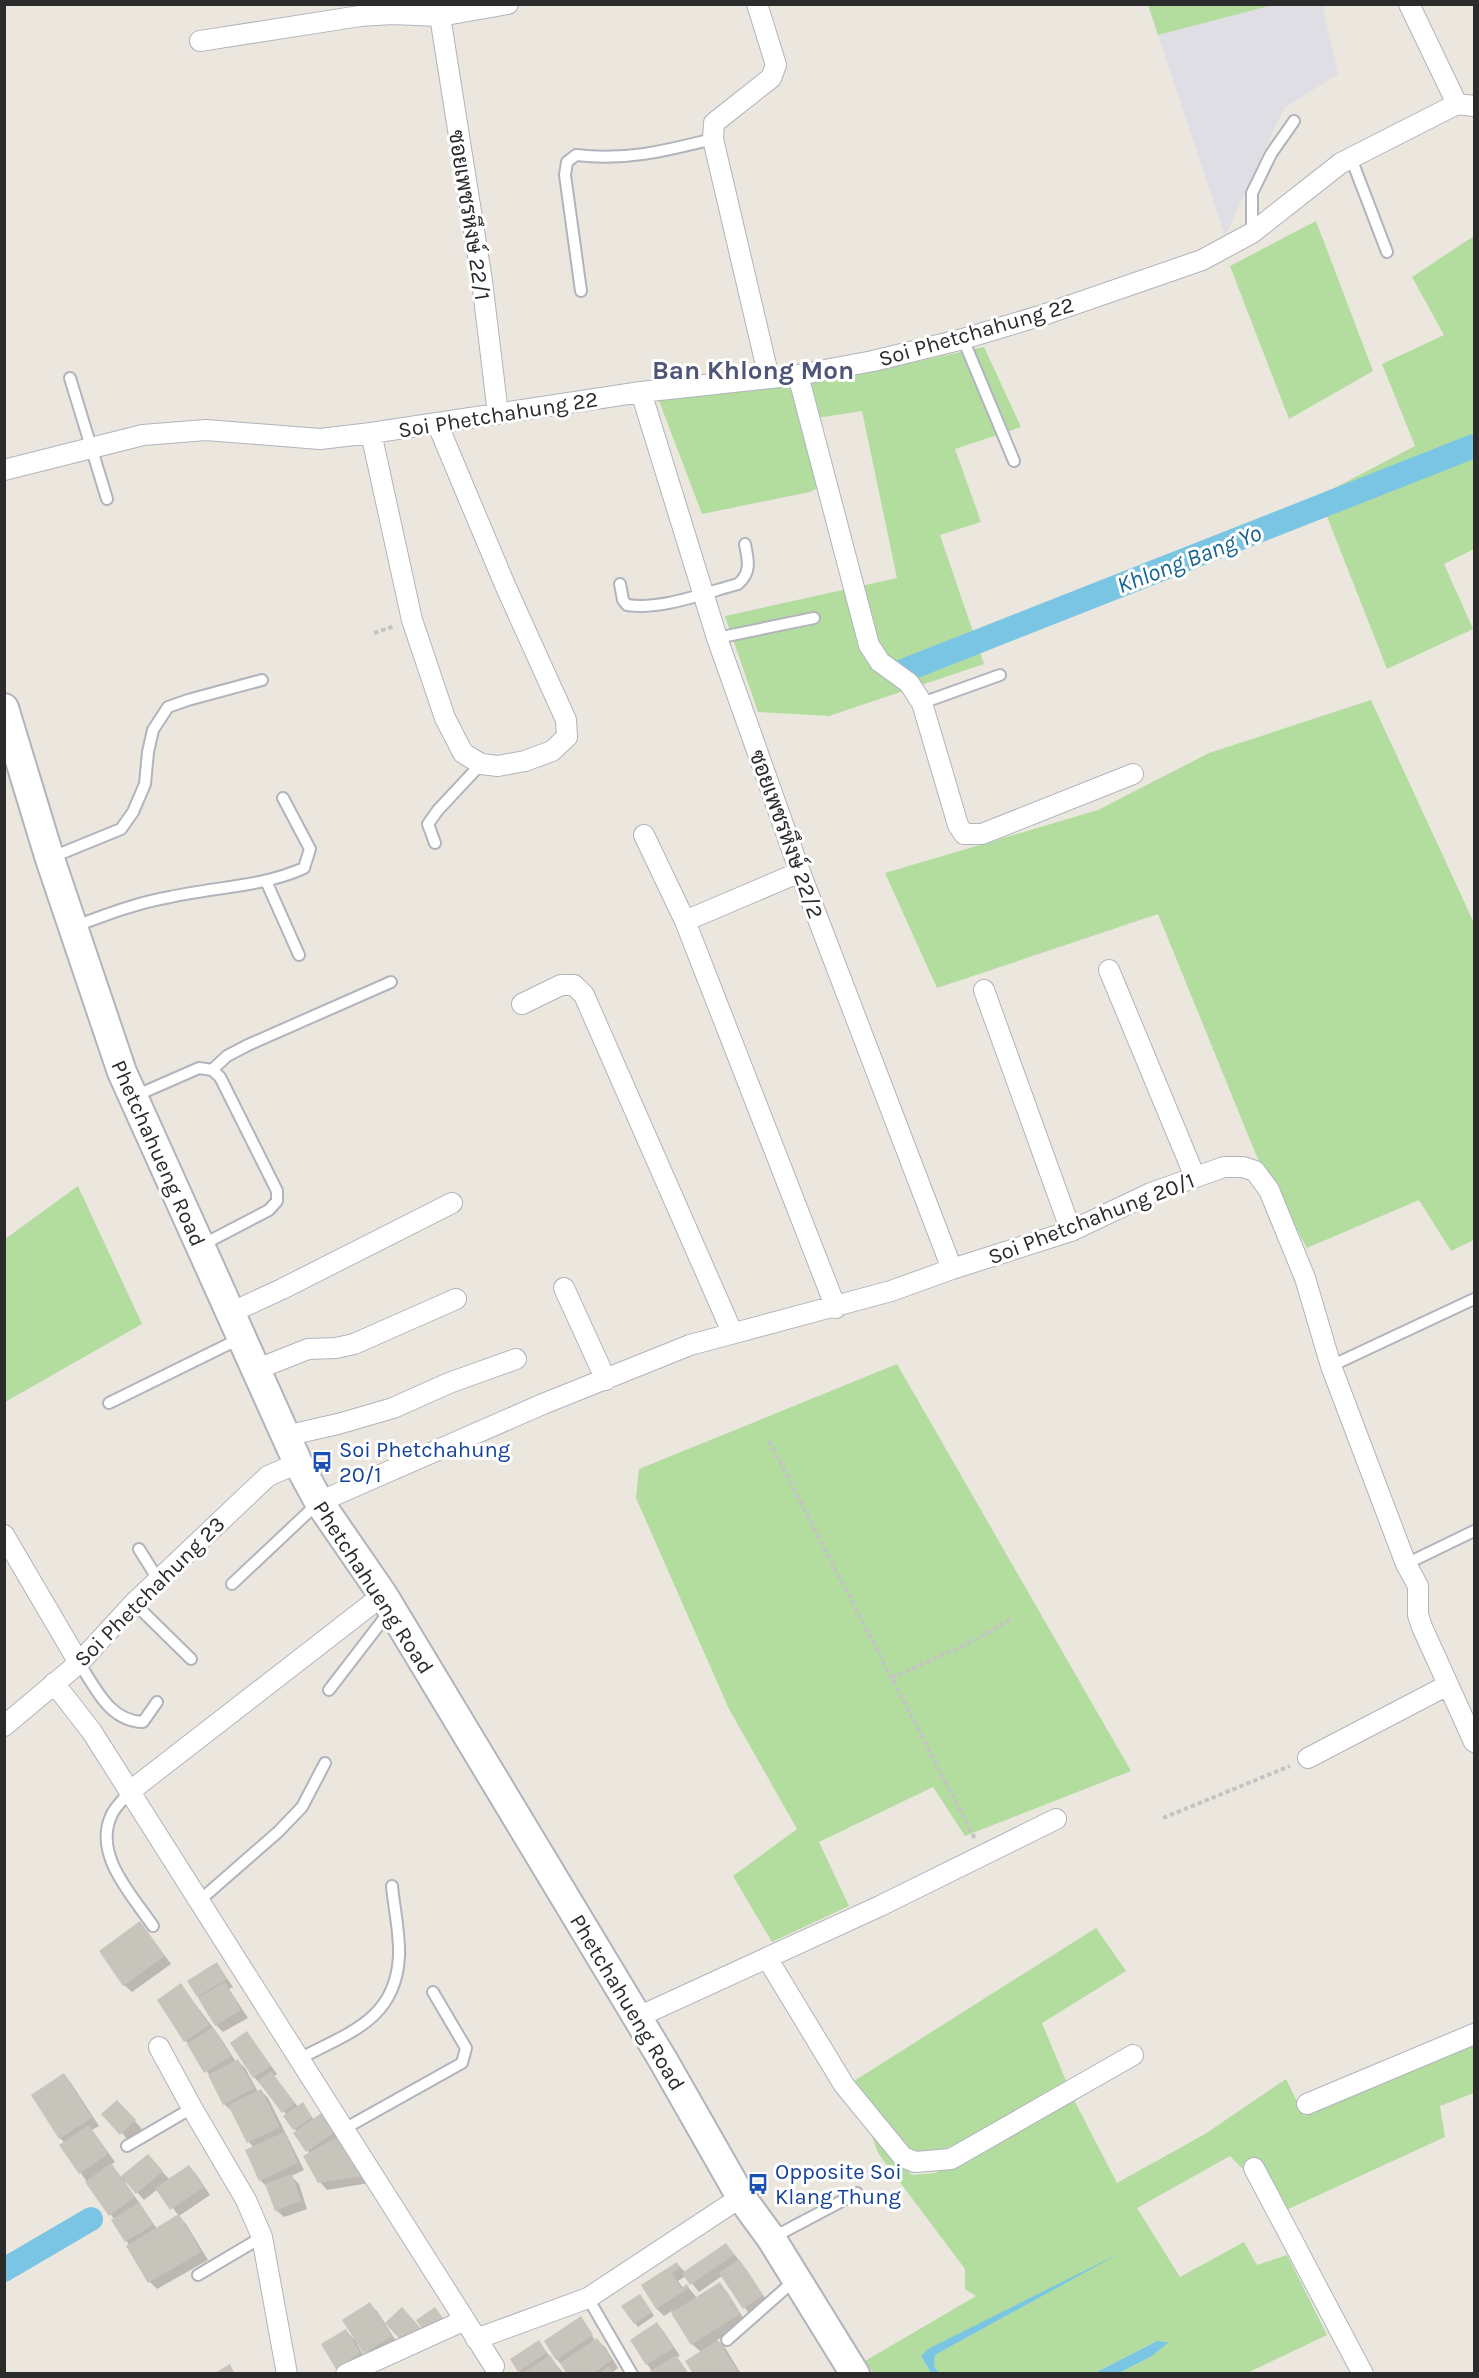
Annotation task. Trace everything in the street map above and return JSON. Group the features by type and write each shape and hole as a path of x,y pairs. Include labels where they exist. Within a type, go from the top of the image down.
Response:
{"main road":[{"name":"Phetchahueng Road","path":"4,708 50,859 105,1024 133,1097 298,1463 319,1503 387,1602 638,2017 741,2197 771,2238 855,2373"}],"street":[{"path":"200,41 360,16 392,14 440,16 508,4"},
{"path":"758,4 776,65 771,78 714,123 713,139 769,378"},
{"path":"1409,4 1466,105"},
{"name":"ซอยเพชรหึงษ์ 22/1","path":"440,16 482,281 498,414"},
{"name":"Soi Phetchahung 22","path":"4,470 143,435 206,430 320,439 641,392 798,375 873,361 963,339 1043,315 1202,260 1252,232 1341,163 1466,105"},
{"path":"798,375 869,645 880,662 909,683 922,703 958,825 964,834 982,834 1133,774"},
{"name":"ซอยเพชรหึงษ์ 22/2","path":"641,392 717,638 800,872 952,1269"},
{"path":"371,433 412,620 445,718 463,753 482,764 498,766 525,761 552,751 567,737 566,720 505,585 437,423"},
{"path":"644,835 685,921 836,1308"},
{"path":"685,921 800,872"},
{"path":"1109,970 1195,1177"},
{"path":"522,1004 561,985 574,985 584,995 732,1332"},
{"path":"984,990 1071,1230"},
{"name":"Soi Phetchahung 20/1","path":"319,1503 543,1404 690,1345 732,1332 836,1308 891,1291 1071,1230 1151,1193 1195,1177 1224,1167 1243,1167 1255,1172 1269,1190 1305,1278 1331,1366 1406,1564 1418,1586 1417,1603 1420,1621 1474,1742"},
{"path":"236,1325 282,1289 452,1203"},
{"path":"564,1288 606,1380"},
{"path":"255,1370 308,1349 336,1348 354,1344 456,1299"},
{"path":"285,1436 393,1408 449,1383 516,1359"},
{"name":"Soi Phetchahung 23","path":"6,1721 78,1663 134,1603 268,1476 298,1463"},
{"path":"4,1535 78,1663"},
{"path":"129,1792 387,1602"},
{"path":"54,1683 92,1732 465,2320 493,2371"},
{"path":"1308,1758 1448,1685"},
{"path":"638,2017 767,1958 1056,1819"},
{"path":"767,1958 844,2085 903,2157 915,2162 951,2159 1133,2055"},
{"path":"1307,2104 1474,2034"},
{"path":"159,2046 246,2200 262,2237 287,2373"},
{"path":"1254,2168 1363,2373"},
{"path":"476,2338 588,2298 741,2197"},
{"path":"346,2373 465,2320"}],"lane":[{"path":"1252,232 1252,193 1271,154 1293,121"},
{"path":"581,291 565,175 567,162 576,155 599,158 642,156 713,139"},
{"path":"1351,158 1387,252"},
{"path":"963,339 1014,461"},
{"path":"70,378 107,499"},
{"path":"620,584 623,600 627,605 635,606 664,603 738,584 745,578 749,567 746,544"},
{"path":"717,638 814,618"},
{"path":"922,703 1000,675"},
{"path":"50,859 121,830 133,812 145,784 153,730 168,707 262,680"},
{"path":"435,843 428,824 438,810 482,764"},
{"path":"73,927 130,906 171,896 266,881 304,868 310,849 283,798"},
{"path":"266,881 300,955"},
{"path":"212,1070 227,1056 248,1045 391,982"},
{"path":"133,1097 199,1068 212,1070 220,1077 277,1191 278,1201 268,1210 200,1246"},
{"path":"1331,1366 1474,1299"},
{"path":"109,1403 236,1325"},
{"path":"232,1584 319,1503"},
{"path":"1406,1564 1474,1531"},
{"path":"139,1550 159,1581"},
{"path":"329,1690 387,1602"},
{"path":"134,1603 191,1659"},
{"path":"78,1663 113,1713 129,1722 142,1722 157,1702"},
{"path":"199,1901 278,1832 302,1807 325,1763"},
{"path":"129,1792 112,1814 106,1835 110,1861 153,1926"},
{"path":"299,2059 355,2030 384,2007 394,1982 399,1955 392,1886"},
{"path":"344,2130 462,2063 466,2048 434,1992"},
{"path":"127,2146 192,2108"},
{"path":"771,2238 857,2193"},
{"path":"198,2275 262,2237"},
{"path":"727,2340 796,2278"},
{"path":"588,2298 632,2373"}],"path":[{"path":"769,1442 983,1855"},
{"path":"892,1678 977,1640 1011,1619"},
{"path":"1163,1818 1308,1758"}],"shaded area":[{"path":"1273,5 1322,5 1338,74 1284,108 1225,236 1158,35"}],"green space":[{"path":"1148,4 1273,5 1158,35"},
{"path":"1316,221 1373,371 1289,419 1230,266"},
{"path":"1474,236 1474,549 1444,564 1473,629 1387,669 1319,496 1415,446 1382,364 1444,335 1412,277"},
{"path":"984,347 1021,427 955,449 981,522 940,535 984,664 829,716 758,712 725,616 897,578 862,411 817,418 832,481 810,492 702,514 658,398 805,381 881,369"},
{"path":"1371,700 1474,923 1474,1240 1451,1251 1419,1200 1307,1248 1257,1157 1158,914 937,988 885,873 1098,810 1209,753"},
{"path":"78,1186 142,1324 5,1402 5,1239"},
{"path":"897,1364 1131,1771 965,1836 933,1787 819,1842 849,1906 772,1942 733,1876 797,1829 729,1709 636,1498 639,1469"},
{"path":"1096,1928 1126,1971 1042,2023 1067,2083 952,2146 921,2156 897,2139 854,2081"},
{"path":"1474,2043 1474,2093 1440,2106 1445,2137 1284,2211 1230,2156 1137,2208 1180,2277 1244,2242 1257,2265 1287,2255 1327,2335 1247,2373 1119,2373 1152,2356 1168,2342 1157,2341 1095,2373 939,2374 934,2366 935,2355 1103,2262 921,2356 931,2373 873,2373 865,2361 976,2296 965,2289 965,2269 878,2153 872,2136 912,2175 935,2173 1073,2098 1117,2183 1205,2134 1286,2079 1304,2116"}],"water":[{"path":"1122,2252 935,2355 934,2366 939,2373 931,2373 921,2356 928,2349"},
{"path":"1157,2341 1169,2342 1152,2356 1119,2373 1095,2373"}],"building":[{"path":"140,1921 165,1956 123,1986 99,1951"},
{"path":"217,1962 227,1979 197,1997 187,1981"},
{"path":"225,1982 241,2010 215,2026 198,1998"},
{"path":"181,1983 209,2025 184,2042 157,2000"},
{"path":"213,2027 231,2056 204,2073 187,2044"},
{"path":"247,2031 271,2066 253,2078 230,2043"},
{"path":"238,2059 254,2088 223,2105 208,2075"},
{"path":"271,2071 295,2103 282,2113 258,2081"},
{"path":"64,2073 92,2118 59,2139 31,2095"},
{"path":"261,2089 280,2127 247,2143 228,2105"},
{"path":"117,2100 136,2120 120,2135 101,2114"},
{"path":"303,2102 312,2117 293,2130 283,2116"},
{"path":"323,2112 336,2131 306,2152 293,2133"},
{"path":"89,2125 108,2154 79,2174 59,2145"},
{"path":"284,2132 298,2163 259,2181 245,2150"},
{"path":"339,2136 363,2176 318,2183 303,2156"},
{"path":"148,2154 163,2171 136,2194 121,2176"},
{"path":"111,2163 135,2197 109,2216 85,2182"},
{"path":"189,2165 204,2187 170,2210 155,2188"},
{"path":"292,2174 301,2201 275,2211 265,2184"},
{"path":"139,2202 153,2225 125,2242 111,2220"},
{"path":"179,2214 201,2252 148,2283 126,2246"},
{"path":"726,2243 734,2255 690,2285 682,2273"},
{"path":"739,2259 763,2295 743,2309 719,2273"},
{"path":"677,2262 680,2267 672,2273 681,2288 687,2284 689,2288 656,2309 641,2285"},
{"path":"720,2282 740,2314 691,2345 671,2313"},
{"path":"640,2294 652,2312 634,2324 621,2306"},
{"path":"370,2302 392,2336 364,2354 342,2320"},
{"path":"402,2307 425,2333 408,2348 385,2323"},
{"path":"435,2307 447,2324 428,2337 416,2320"},
{"path":"581,2316 593,2335 556,2360 544,2341"},
{"path":"657,2322 674,2348 646,2365 630,2340"},
{"path":"346,2329 360,2353 336,2369 321,2344"},
{"path":"597,2338 612,2360 592,2374 567,2374 560,2363"},
{"path":"539,2340 547,2353 518,2372 510,2359"},
{"path":"718,2340 737,2370 731,2374 693,2374 685,2361"},
{"path":"550,2355 562,2374 522,2374"},
{"path":"676,2355 688,2374 652,2374 650,2371"},
{"path":"230,2364 235,2374 213,2374"},
{"path":"609,2366 614,2374 598,2374"}],"waterway":[{"name":"Khlong Bang Yo","path":"903,671 1474,446"},
{"path":"4,2270 91,2219"}],"place":[{"name":"Soi Phetchahung 20/1","path":"322,1462"},
{"name":"Opposite Soi Klang Thung","path":"758,2184"}],"district":[{"name":"Ban Khlong Mon","path":"753,370"}]}
